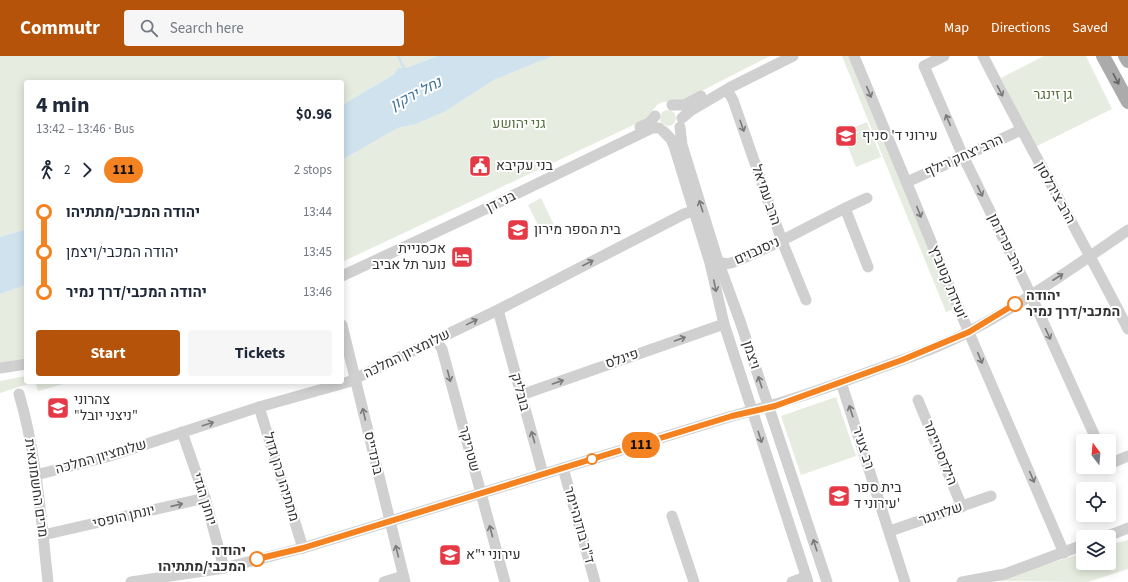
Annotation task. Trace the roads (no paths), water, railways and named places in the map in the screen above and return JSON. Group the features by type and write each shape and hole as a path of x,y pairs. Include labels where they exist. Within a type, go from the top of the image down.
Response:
{"main road":[{"path":"1103,56 1128,102"},
{"path":"1125,56 1128,61"}],"street":[{"path":"782,56 684,105 663,106 655,116 655,120 661,129 672,132 690,111 793,56"},
{"name":"ועידת קטוביץ'","path":"854,56 969,332 1064,553"},
{"name":"הרב פרידמן","path":"944,56 924,66 963,156 1030,295 1094,434"},
{"name":"הרב צירלסון","path":"983,56 1021,130 1091,256 1128,329"},
{"name":"הרב עמיאל","path":"727,90 733,100 782,241 806,300"},
{"path":"672,105 680,110 681,123"},
{"name":"בני דן","path":"344,267 477,206 649,123 655,116"},
{"name":"ויצמן","path":"681,123 682,145 714,262 724,324 751,412 807,580"},
{"name":"בני דן","path":"344,275 479,212 645,131 656,127 661,129"},
{"name":"ויצמן","path":"661,129 671,139 674,146 693,211 740,321 827,582"},
{"name":"הרב יצחק רילף","path":"907,182 1021,130"},
{"name":"ניסנבוים","path":"714,262 728,264 782,241 867,198"},
{"path":"845,208 868,267"},
{"name":"שלומציון המלכה","path":"344,382 355,379 498,310 684,214 693,211"},
{"path":"136,582 224,568 303,548 389,520 714,421 751,412 768,405 842,382 902,360 969,332 1091,256 1128,230"},
{"name":"בובליק","path":"498,310 543,474"},
{"name":"פינלס","path":"521,395 724,324"},
{"name":"ברנדייס","path":"344,333 404,579"},
{"name":"שטריקר","path":"436,340 442,349 505,582"},
{"path":"0,368 24,364"},
{"path":"0,373 24,369"},
{"name":"רב צעיר","path":"842,382 905,582"},
{"name":"שלומציון המלכה","path":"36,475 110,456 259,407 338,384"},
{"name":"מרים החשמונאית","path":"19,394 26,418 36,475 48,582"},
{"name":"הילדסהיימר","path":"918,400 962,507"},
{"name":"מתתיהו כהן גדול","path":"259,407 303,548"},
{"name":"יוחנן הגדי","path":"182,432 205,498 224,568"},
{"path":"1116,461 1128,456"},
{"name":"ד\"ר בודנהיימר","path":"563,468 595,582"},
{"name":"שלזינגר","path":"890,531 991,496"},
{"name":"יונתן הופסי","path":"43,535 205,498"},
{"path":"672,516 694,582"},
{"path":"1116,533 1128,528"},
{"path":"962,582 1005,574 1076,549"},
{"path":"384,582 404,579"},
{"path":"792,582 807,580"}],"water":[{"name":"נחל ירקון","path":"437,56 553,56 494,80 444,112 416,124 398,128 344,159 344,104 393,75 398,68 406,68"},
{"path":"24,230 24,286 0,294 0,237"}],"waterway":[{"path":"398,56 405,70"}],"place":[{"name":"עירוני ד' סניף","path":"846,136"},
{"name":"בני עקיבא","path":"480,166"},
{"name":"בית הספר מירון","path":"518,230"},
{"name":"אכסניית נוער תל אביב","path":"462,257"},
{"name":"יהודה המכבי/דרך נמיר","path":"1015,304"},
{"name":"צהרוני \"ניצני יובל\"","path":"58,408"},
{"name":"בית ספר עירוני ד'","path":"839,496"},
{"name":"עירוני י\"א","path":"450,555"},
{"name":"יהודה המכבי/מתתיהו","path":"257,559"}],"park label":[{"name":"גן זינגר","path":"1053,95"},
{"name":"גני יהושע","path":"519,124"}]}
